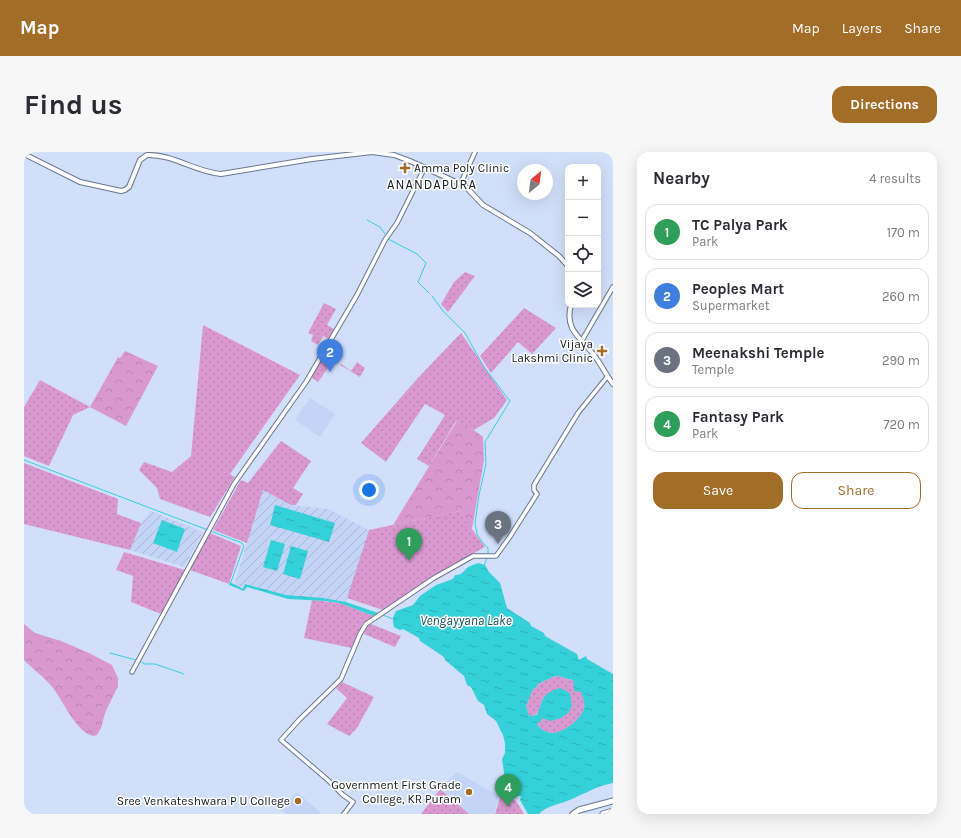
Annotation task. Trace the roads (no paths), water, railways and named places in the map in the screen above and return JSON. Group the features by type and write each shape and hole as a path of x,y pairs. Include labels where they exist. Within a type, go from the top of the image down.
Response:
{"highway":[{"path":"573,814 579,810 613,801"},
{"path":"603,814 613,811"}],"main road":[{"path":"24,154 80,182 121,191 125,190 130,185 140,160 148,155 171,159 221,174 372,152 394,155 461,183 468,188 483,205 530,233 559,256 565,263"},
{"path":"570,308 569,322 572,329 581,342 594,356 613,384"}],"street":[{"path":"461,183 475,152"},
{"path":"132,672 205,536 237,480 309,378 357,295 385,240 397,223 425,167"},
{"path":"581,342 613,287"},
{"path":"344,814 353,802 343,795 281,740 298,720 341,679 360,634 366,624 434,578 473,556 496,556 532,503 537,494 534,490 534,486 578,413 607,376"}],"water":[{"path":"275,505 335,523 329,542 270,525"},
{"path":"162,520 185,529 177,552 153,543"},
{"path":"271,540 285,544 277,571 263,567"},
{"path":"291,546 308,551 300,579 283,574"},
{"name":"Vengayyana Lake","path":"478,563 485,565 489,572 500,583 507,608 530,623 531,626 544,633 545,636 577,654 579,660 586,656 587,659 613,674 613,783 600,786 567,801 548,807 539,814 528,814 520,800 521,796 516,796 502,788 504,773 502,759 505,753 503,735 496,721 487,714 484,705 478,701 471,687 467,685 464,676 445,660 444,657 420,641 419,638 403,629 400,630 394,627 393,619 396,611 413,605 420,596 436,585 453,579 455,575 462,573 468,567","holes":["557,676 573,680 574,691 581,692 584,700 584,708 580,716 567,728 551,733 539,727 537,723 543,718 550,721 561,718 569,712 572,706 570,693 560,688 550,692 544,697 537,715 529,716 526,706 533,689 536,688 538,684"]},
{"path":"230,582 243,589 245,584 286,595 323,598 346,602 378,613 374,616 340,603 288,599 247,587 244,591 229,585"}],"waterway":[{"path":"367,220 380,227 385,234"},
{"path":"388,239 417,254 426,263 418,282 429,293"},
{"path":"432,296 443,311 465,333 484,367 510,401 485,442 486,464 475,523 477,534 488,548 488,555"},
{"path":"24,460 242,543 244,546 231,582"},
{"path":"484,566 487,558"},
{"path":"383,615 393,619"},
{"path":"110,653 136,660"},
{"path":"139,661 145,664 155,664 184,674"}],"place":[{"name":"Amma Poly Clinic","path":"405,168"},
{"name":"Vijaya Lakshmi Clinic","path":"602,351"},
{"name":"Peoples Mart","path":"330,372"},
{"name":"Meenakshi Temple","path":"498,544"},
{"name":"TC Palya Park","path":"409,561"},
{"name":"Government First Grade College, KR Puram","path":"469,792"},
{"name":"Sree Venkateshwara P U College","path":"298,801"},
{"name":"Fantasy Park","path":"508,807"}],"district":[{"name":"ANANDAPURA","path":"432,184"}]}
